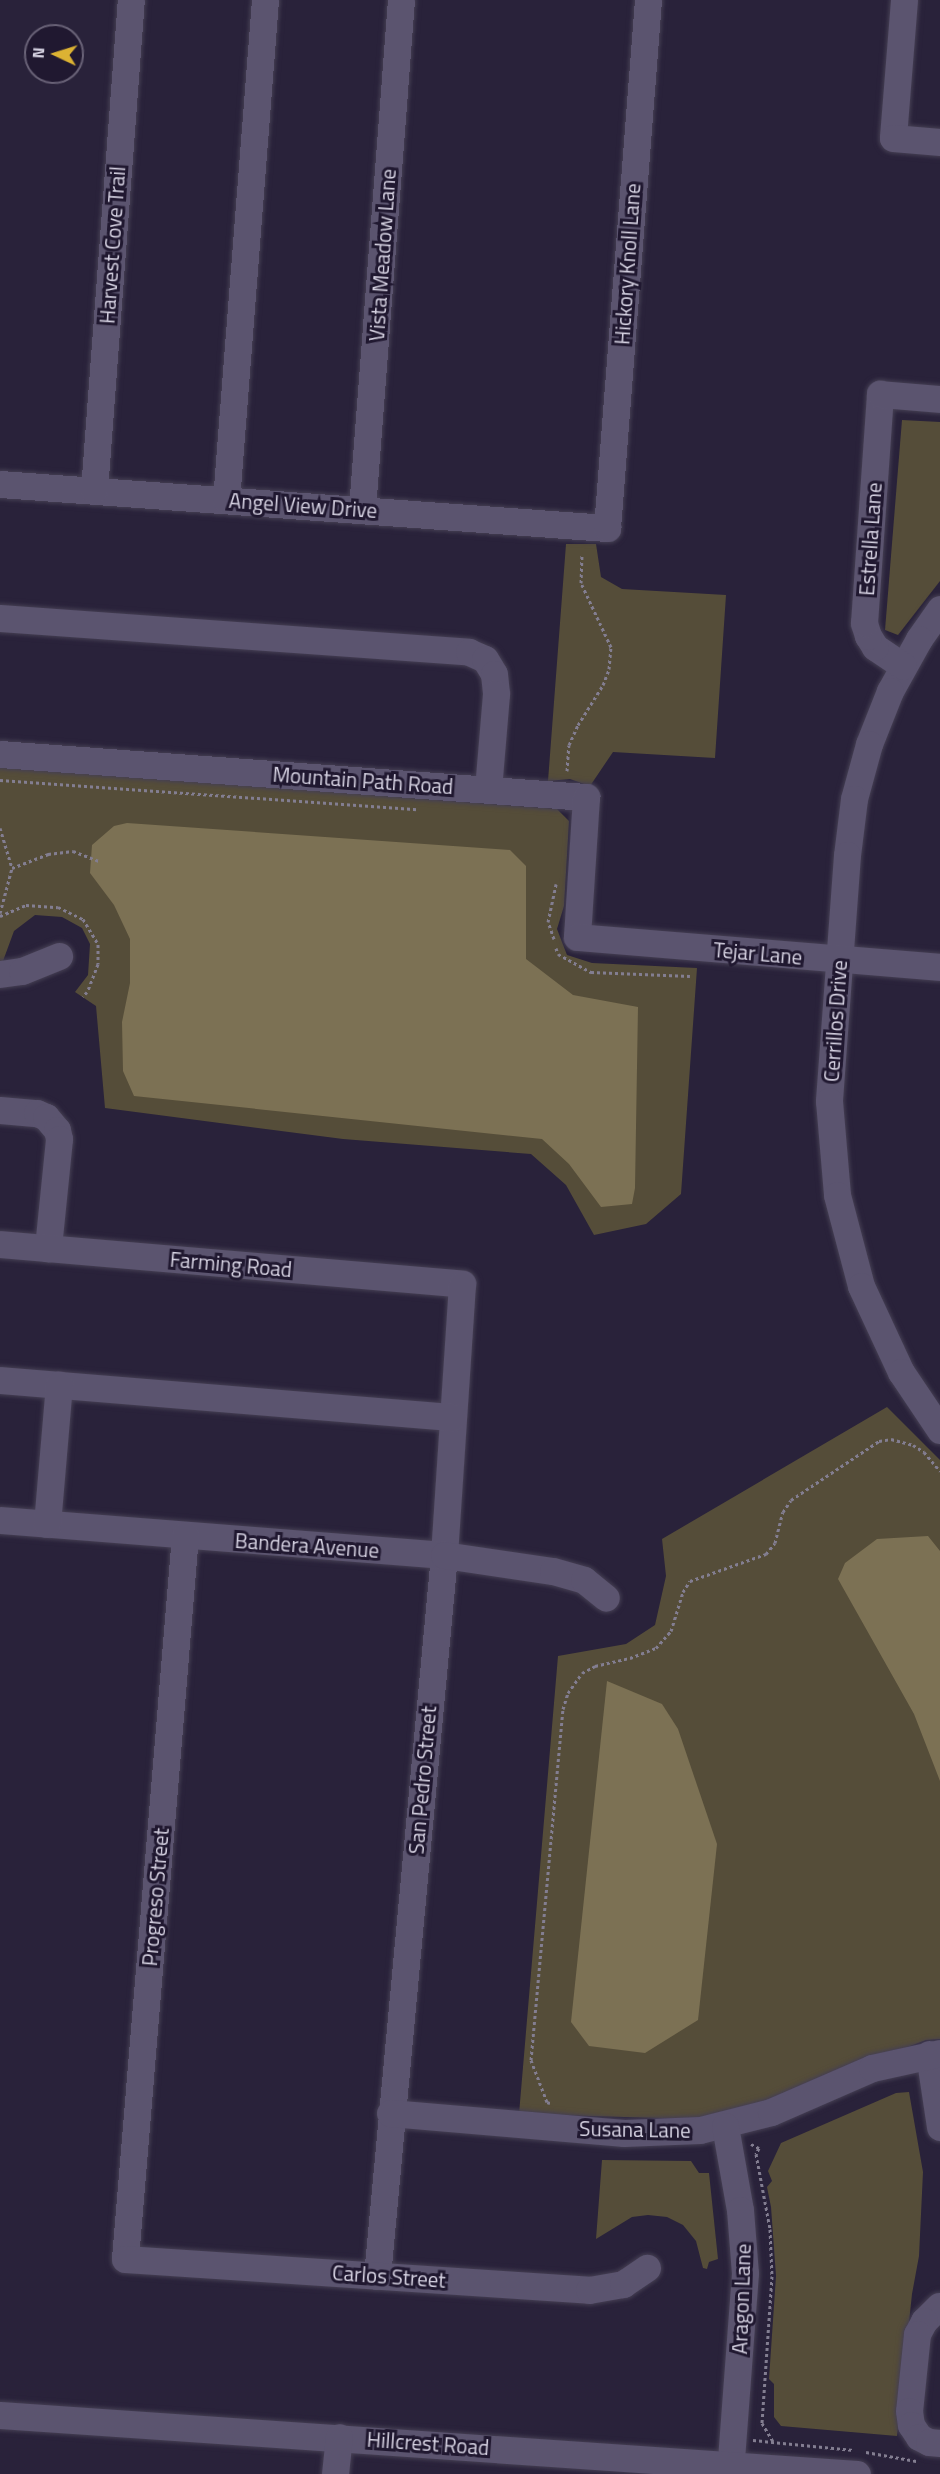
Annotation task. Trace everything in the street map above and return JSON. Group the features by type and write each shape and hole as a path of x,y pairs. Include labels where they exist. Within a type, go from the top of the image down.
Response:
{"street":[{"name":"Harvest Cove Trail","path":"94,490 131,0"},
{"path":"226,500 265,0"},
{"name":"Vista Meadow Lane","path":"362,509 401,0"},
{"name":"Hickory Knoll Lane","path":"607,528 648,0"},
{"path":"904,0 892,138 940,142"},
{"name":"Estrella Lane","path":"903,666 875,647 864,623 880,394 940,399"},
{"name":"Angel View Drive","path":"0,483 607,528"},
{"name":"Cerrillos Drive","path":"940,609 903,666 878,717 854,799 847,855 830,1101 832,1164 843,1226 861,1287 886,1344 917,1399 940,1430"},
{"path":"0,618 469,652 485,659 494,674 496,694 488,789"},
{"name":"Mountain Path Road","path":"0,754 586,796 577,937"},
{"name":"Tejar Lane","path":"577,937 940,967"},
{"path":"0,974 22,971 59,956"},
{"path":"0,1110 37,1113 46,1116 57,1130 59,1139 48,1248"},
{"name":"Farming Road","path":"0,1244 462,1284"},
{"name":"San Pedro Street","path":"377,2276 390,2113 444,1555 462,1284"},
{"path":"0,1380 452,1417"},
{"path":"47,1524 58,1385"},
{"name":"Bandera Avenue","path":"0,1520 444,1555 552,1571 584,1580 606,1598"},
{"name":"Progreso Street","path":"125,2259 185,1535"},
{"path":"934,2053 940,2127"},
{"name":"Susana Lane","path":"390,2113 624,2133 675,2133 725,2126 771,2112 872,2068 934,2053"},
{"name":"Aragon Lane","path":"725,2126 745,2252 731,2469"},
{"name":"Carlos Street","path":"125,2259 589,2290 623,2284 647,2268"},
{"path":"940,2298 940,2306 924,2321 917,2334 909,2411 911,2425 919,2437 929,2442 940,2443"},
{"name":"Hillcrest Road","path":"0,2415 339,2437 731,2469 857,2474"},
{"path":"335,2474 339,2437"}],"path":[{"path":"567,771 570,745 609,669 611,647 580,584 582,554"},
{"path":"0,780 428,810"},
{"path":"0,828 12,868 0,914"},
{"path":"12,868 48,854 73,851 99,861"},
{"path":"557,877 548,922 558,954 591,972 690,976"},
{"path":"0,914 26,905 58,907 83,920 98,944 98,964 87,992 83,996"},
{"path":"558,2104 547,2102 531,2060 563,1709 568,1693 582,1673 596,1666 630,1658 656,1648 671,1631 683,1592 690,1581 766,1554 775,1543 783,1512 791,1500 879,1442 891,1439 913,1445 924,1452 940,1471"}],"shaded area":[{"path":"902,420 940,422 940,581 898,635 885,630"},
{"path":"566,544 596,544 601,577 622,589 726,595 715,758 613,752 590,786 570,779 548,781"},
{"path":"0,767 557,809 569,821 564,906 557,929 567,955 592,963 697,968 681,1194 646,1224 594,1235 566,1185 531,1154 343,1139 105,1108 96,1006 75,992 88,975 90,944 82,928 62,917 35,915 14,931 3,961 0,961"},
{"path":"127,823 510,850 526,866 526,959 573,995 638,1007 635,1188 632,1204 601,1207 569,1164 542,1139 134,1096 123,1071 122,1022 130,983 130,939 114,905 90,873 92,845 114,826"},
{"path":"887,1407 940,1460 940,2039 926,2040 747,2108 695,2119 519,2114 558,1656 626,1644 655,1625 666,1576 662,1539"},
{"path":"928,1536 940,1551 940,1781 914,1714 838,1579 845,1563 877,1539"},
{"path":"607,1681 662,1704 678,1729 717,1844 698,2020 645,2053 589,2046 571,2022"},
{"path":"909,2092 923,2172 919,2256 912,2294 897,2436 781,2426 774,2417 774,2384 769,2379 776,2276 771,2207 767,2187 772,2181 768,2171 781,2143 896,2093"},
{"path":"602,2160 691,2161 699,2173 709,2173 718,2259 709,2262 707,2269 703,2268 696,2241 683,2225 667,2217 648,2215 632,2217 596,2239"}]}
